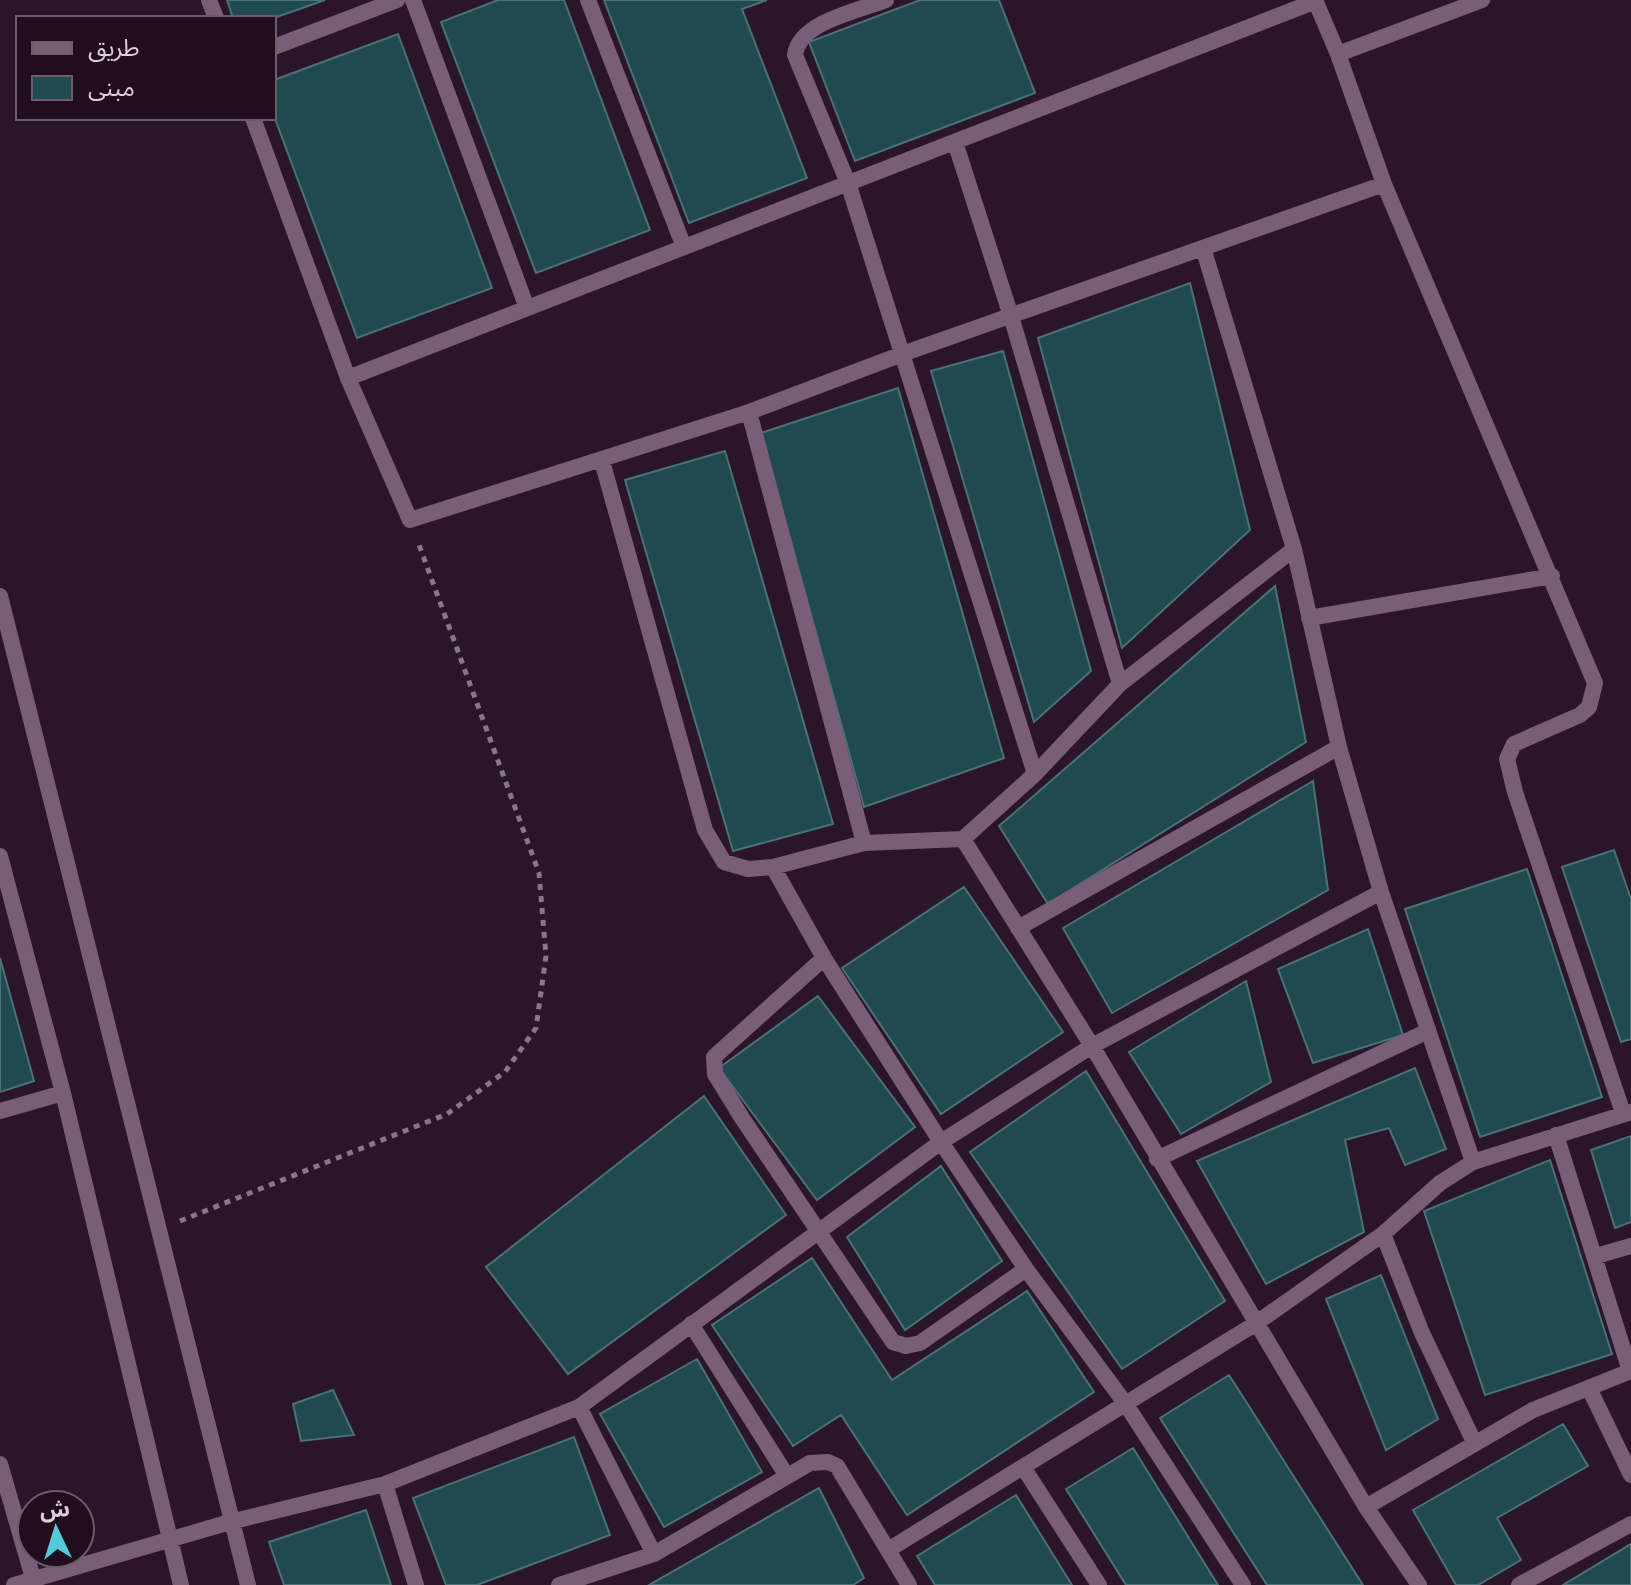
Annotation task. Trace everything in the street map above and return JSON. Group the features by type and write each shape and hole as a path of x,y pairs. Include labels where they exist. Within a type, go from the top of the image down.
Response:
{"street":[{"path":"276,46 397,0"},
{"path":"413,0 527,308"},
{"path":"588,0 684,247"},
{"path":"886,0 814,29 801,38 795,55 848,183 905,353 1035,774"},
{"path":"348,378 1315,0 1338,54 1384,184 1595,683 1593,697 1580,715 1514,744 1507,759 1515,792 1627,1112 1473,1162 1432,1190 1383,1234 1255,1324 888,1550"},
{"path":"1338,54 1482,0"},
{"path":"254,120 348,378 410,520 749,412 905,353 1204,251 1384,184"},
{"path":"955,142 1011,316 1120,684"},
{"path":"1204,251 1294,549 1339,747 1381,892 1473,1162"},
{"path":"749,412 864,843"},
{"path":"602,461 705,830 724,862 748,869 773,867 864,843 963,839 1035,774 1120,684 1294,549"},
{"path":"1309,618 1552,576"},
{"path":"0,598 248,1585"},
{"path":"1018,928 1339,747"},
{"path":"963,839 1092,1046 1366,1507 1419,1585"},
{"path":"0,856 63,1093 181,1585"},
{"path":"773,867 824,958 941,1142 1026,1269 1125,1403 1243,1585"},
{"path":"14,1585 34,1582 230,1522 385,1484 579,1407 941,1142 1092,1046 1381,892"},
{"path":"824,958 714,1057 712,1068 893,1342 906,1346 920,1343 1026,1269"},
{"path":"1157,1159 1428,1031"},
{"path":"0,1111 63,1093"},
{"path":"1366,1507 1533,1410 1630,1371 1556,1135"},
{"path":"1383,1234 1422,1333 1474,1442"},
{"path":"1596,1256 1631,1246"},
{"path":"691,1324 787,1476"},
{"path":"1589,1388 1631,1475"},
{"path":"579,1407 654,1554"},
{"path":"559,1585 654,1554 810,1463 837,1466 888,1550 904,1583"},
{"path":"0,1464 34,1582"},
{"path":"1023,1467 1099,1585"},
{"path":"385,1484 416,1585"},
{"path":"1519,1585 1631,1524"}],"path":[{"path":"160,1229 447,1114 505,1072 536,1028 546,956 539,873 410,520"}],"building":[{"path":"227,0 325,0 276,17 232,16"},
{"path":"498,0 564,0 650,230 536,273 441,22"},
{"path":"604,0 767,0 742,9 807,178 689,223"},
{"path":"920,0 999,0 1035,93 855,161 809,42"},
{"path":"398,34 492,288 357,338 275,120 276,79"},
{"path":"1190,283 1250,530 1122,648 1038,338"},
{"path":"1003,351 1091,671 1034,722 931,371"},
{"path":"898,388 1004,758 864,807 761,433"},
{"path":"725,451 833,824 733,851 625,480"},
{"path":"1275,586 1306,742 1048,904 999,826"},
{"path":"1313,781 1328,890 1112,1013 1063,928"},
{"path":"1614,850 1631,899 1631,1039 1621,1042 1562,867"},
{"path":"1527,869 1602,1097 1480,1137 1405,909"},
{"path":"964,887 1063,1032 941,1114 842,968"},
{"path":"1368,929 1403,1035 1313,1063 1278,969"},
{"path":"0,958 34,1081 0,1092"},
{"path":"1246,981 1271,1082 1181,1134 1129,1052"},
{"path":"818,996 915,1127 817,1200 719,1068"},
{"path":"1415,1068 1446,1149 1405,1165 1389,1128 1345,1140 1364,1232 1266,1284 1197,1161"},
{"path":"1086,1071 1225,1301 1122,1369 970,1152"},
{"path":"704,1096 786,1215 568,1374 486,1267"},
{"path":"1631,1136 1631,1222 1615,1228 1591,1150"},
{"path":"1550,1160 1612,1354 1485,1395 1424,1211"},
{"path":"941,1166 1002,1261 905,1330 847,1237"},
{"path":"812,1258 892,1380 1027,1291 1094,1392 907,1515 841,1415 793,1446 712,1325"},
{"path":"1381,1275 1438,1419 1386,1450 1326,1299"},
{"path":"697,1359 762,1472 664,1527 600,1414"},
{"path":"1229,1375 1363,1585 1267,1585 1160,1418"},
{"path":"333,1390 354,1435 301,1441 293,1404"},
{"path":"1563,1424 1588,1466 1497,1518 1521,1560 1478,1585 1456,1585 1413,1510"},
{"path":"574,1437 610,1535 477,1585 446,1585 413,1498"},
{"path":"1133,1448 1218,1585 1126,1585 1066,1489"},
{"path":"819,1488 864,1578 853,1585 649,1585"},
{"path":"1016,1495 1072,1585 935,1585 917,1556"},
{"path":"366,1510 391,1585 284,1585 269,1542"},
{"path":"1631,1544 1631,1585 1563,1585"}]}
